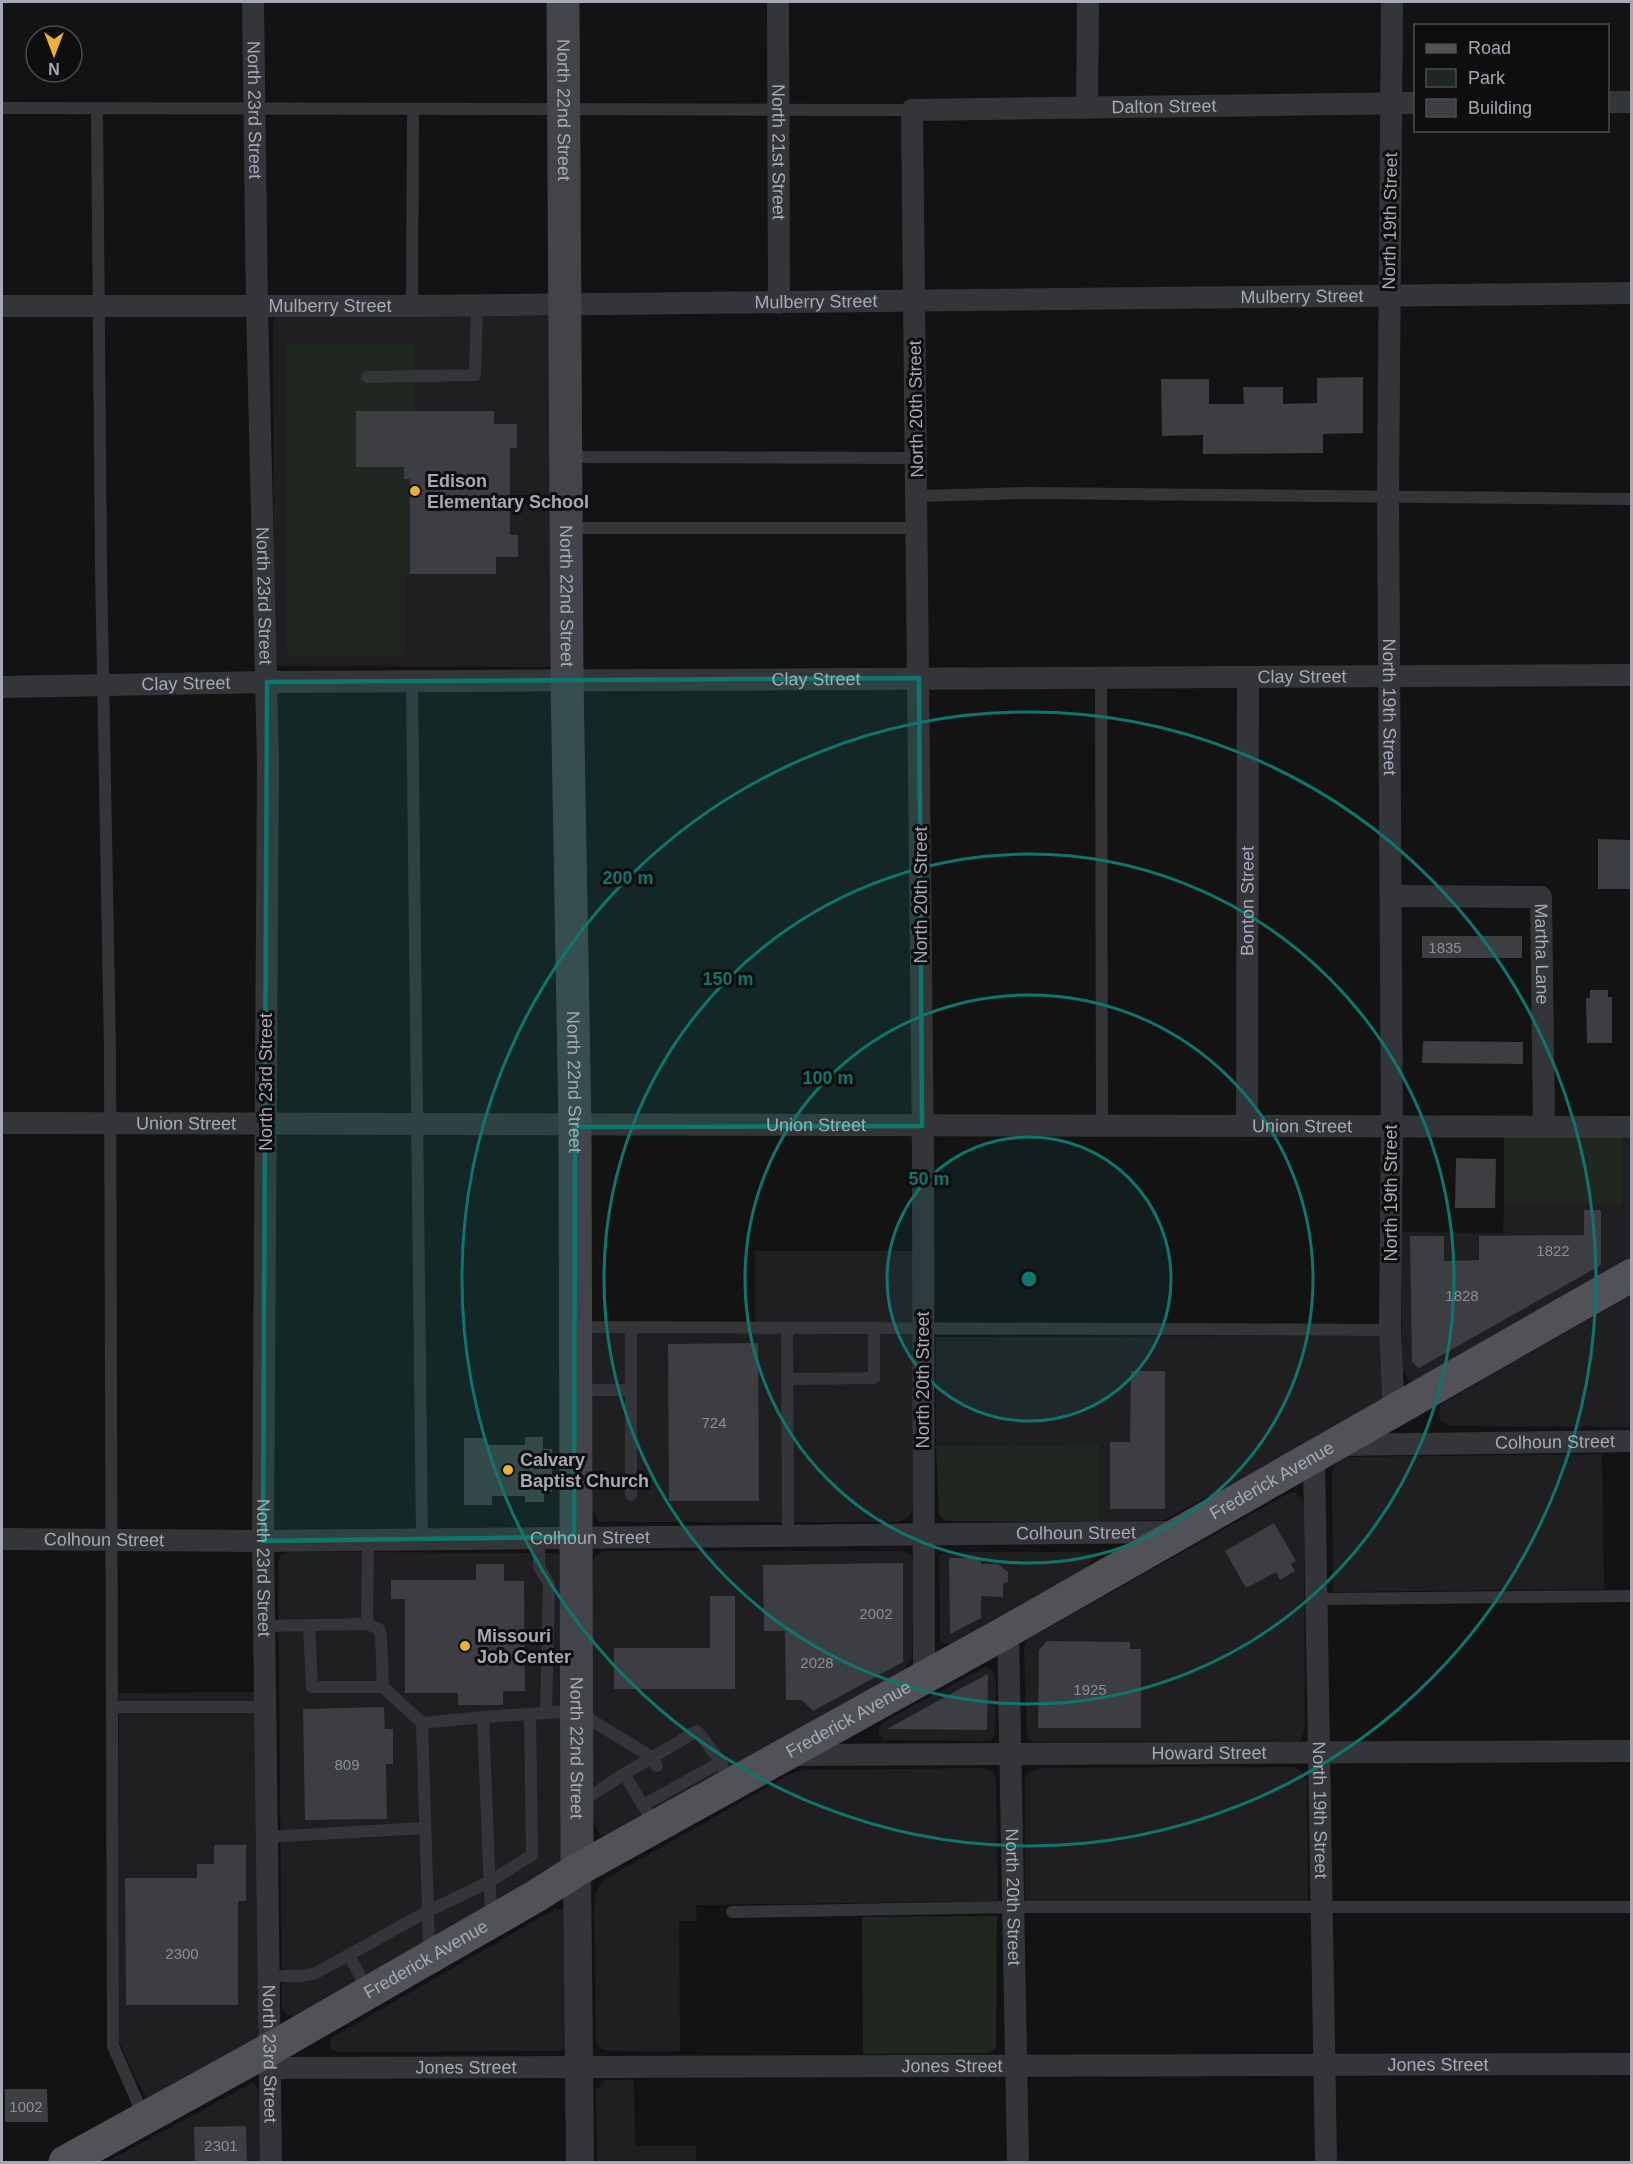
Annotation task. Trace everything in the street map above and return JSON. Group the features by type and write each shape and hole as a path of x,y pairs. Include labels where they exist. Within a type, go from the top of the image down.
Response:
{"main road":[{"name":"North 22nd Street","path":"563,2 567,681 575,1126 575,1327 574,1537 561,1712 575,1806 577,1870"},
{"name":"Frederick Avenue","path":"65,2163 145,2118 271,2058 368,1992 577,1870 650,1815 726,1774 785,1755 924,1679 1179,1532 1394,1413 1632,1275"}],"street":[{"name":"North 23rd Street","path":"253,2 257,307 267,682 263,1542 272,2163"},
{"name":"North 21st Street","path":"778,2 779,303"},
{"path":"1088,2 1088,108"},
{"name":"North 19th Street","path":"1392,2 1388,497 1392,1126 1390,1330 1394,1413"},
{"path":"1609,102 1632,102"},
{"name":"Dalton Street","path":"912,110 1414,103"},
{"name":"North 20th Street","path":"912,110 919,678 923,1329 921,1534 924,1679"},
{"name":"Mulberry Street","path":"2,306 412,306 1632,293"},
{"name":"Clay Street","path":"2,687 267,682 1632,675"},
{"name":"Bonton Street","path":"1247,1125 1248,677"},
{"name":"Martha Lane","path":"1391,896 1541,897 1544,1126"},
{"name":"Union Street","path":"2,1123 417,1126 1632,1127"},
{"name":"Colhoun Street","path":"1325,1451 1632,1441"},
{"name":"North 19th Street","path":"1325,1451 1316,1599 1326,2163"},
{"name":"Colhoun Street","path":"2,1539 112,1538 263,1542 539,1537 1179,1532"},
{"name":"North 20th Street","path":"1008,1631 1018,2163"},
{"name":"Howard Street","path":"785,1755 1010,1756 1632,1751"},
{"name":"North 22nd Street","path":"577,1870 580,2163"},
{"name":"Jones Street","path":"271,2058 579,2068 1016,2064 1326,2067 1632,2064"}],"lane":[{"path":"2,108 912,110"},
{"path":"97,109 109,1124 114,2046 145,2118"},
{"path":"412,306 413,110"},
{"path":"367,377 475,375 477,305"},
{"path":"566,457 917,458"},
{"path":"917,496 1039,494 1632,499"},
{"path":"566,528 917,528"},
{"path":"1101,678 1102,1125"},
{"path":"412,683 422,1539"},
{"path":"575,1327 1390,1330"},
{"path":"631,1327 631,1495"},
{"path":"787,1328 788,1536"},
{"path":"787,1379 874,1378 874,1329"},
{"path":"574,1390 631,1390"},
{"path":"539,1537 539,1567 549,1584 561,1712"},
{"path":"367,1624 368,1540"},
{"path":"1316,1599 1632,1596"},
{"path":"265,1626 367,1624 379,1629 383,1687"},
{"path":"309,1625 312,1687 383,1687 422,1723 429,1957"},
{"path":"112,1707 266,1707"},
{"path":"422,1723 561,1712 654,1761"},
{"path":"269,1976 301,1976 316,1973 428,1911 489,1882 532,1855 530,1714"},
{"path":"483,1717 491,1922"},
{"path":"575,1806 624,1774 674,1750 697,1731 726,1774"},
{"path":"624,1774 650,1815 669,1786 689,1775 726,1774"},
{"path":"267,1838 425,1828"},
{"path":"732,1912 1013,1907 1632,1907"},
{"path":"349,1955 368,1992"}],"highlighted area":[{"path":"919,678 922,1126 575,1127 574,1537 263,1541 267,682"}],"shaded area":[{"name":"Edison Elementary School","path":"283,315 547,316 555,319 555,664 544,667 278,666 274,661 273,324 275,317"},
{"path":"1622,1138 1631,1138 1631,1258 1417,1380 1409,1381 1402,1367 1402,1232 1503,1233 1504,1204 1621,1205"},
{"path":"755,1251 913,1251 913,1322 755,1322"},
{"path":"1631,1295 1631,1427 1449,1426 1441,1421 1438,1413 1441,1404"},
{"path":"591,1332 914,1335 912,1512 907,1519 897,1522 599,1522 591,1508"},
{"path":"1382,1336 1384,1394 1381,1405 1164,1520 1099,1522 1098,1444 936,1446 936,1337"},
{"path":"1602,1454 1604,1589 1333,1592 1332,1474 1335,1463 1344,1457"},
{"path":"1295,1492 1302,1499 1304,1511 1305,1727 1301,1741 1034,1742 1027,1738 1024,1648 1028,1639 1285,1495"},
{"path":"604,1551 903,1551 912,1555 914,1566 912,1658 903,1672 612,1835 600,1835 592,1817 593,1563 596,1555"},
{"path":"289,1552 554,1553 562,1556 564,1859 559,1867 296,2016 287,2015 282,2008 278,1560 282,1554"},
{"path":"945,1552 1078,1552 1090,1553 1092,1561 1087,1567 950,1644 940,1643 939,1556"},
{"path":"985,1667 993,1671 996,1681 995,1734 990,1741 883,1740 879,1735 879,1727 885,1721"},
{"path":"258,1692 260,2038 147,2101 119,2042 119,1693"},
{"path":"1293,1767 1301,1771 1307,1781 1308,1902 1025,1901 1025,1776 1030,1772 1039,1768"},
{"path":"985,1768 993,1772 996,1779 998,1901 696,1905 697,1921 679,1921 680,2051 610,2051 600,2048 596,2042 594,1909 595,1896 602,1881 790,1774 803,1770"},
{"path":"555,1909 563,1910 567,2044 563,2051 338,2052 330,2048 331,2038"},
{"path":"605,2080 634,2080 635,2146 696,2146 696,2162 597,2162 596,2090"},
{"path":"254,2082 258,2090 260,2109 260,2162 106,2162"}],"green space":[{"path":"287,344 415,344 415,411 356,411 404,467 404,479 410,479 410,574 405,574 405,655 287,655"},
{"path":"1504,1137 1622,1138 1622,1205 1504,1204"},
{"path":"1099,1444 1099,1522 945,1521 939,1515 936,1446"},
{"path":"997,1916 996,2048 989,2053 863,2054 862,1917"}],"building":[{"path":"1363,377 1363,433 1323,434 1323,453 1203,454 1203,435 1162,436 1161,379 1209,379 1209,404 1244,404 1243,387 1283,387 1283,404 1317,403 1317,378"},
{"name":"Edison Elementary School","path":"356,411 494,411 494,424 517,424 517,448 510,448 510,535 518,535 518,557 496,557 496,574 410,574 410,479 404,479 404,467 356,467"},
{"path":"1598,839 1632,840 1632,889 1598,889"},
{"path":"1422,936 1522,936 1522,958 1422,958"},
{"path":"1590,990 1608,990 1608,997 1612,997 1612,1043 1587,1043 1586,998 1590,998"},
{"path":"1423,1041 1523,1042 1523,1064 1422,1063"},
{"path":"1456,1158 1496,1159 1495,1208 1455,1208"},
{"path":"1584,1210 1601,1210 1601,1265 1419,1368 1412,1362 1410,1236 1444,1236 1444,1261 1479,1260 1479,1236 1584,1235"},
{"path":"758,1343 759,1501 669,1501 668,1344"},
{"path":"1131,1371 1165,1371 1165,1509 1110,1509 1110,1442 1130,1442"},
{"name":"Calvary Baptist Church","path":"525,1437 543,1437 543,1449 552,1449 552,1492 544,1492 544,1502 525,1502 525,1496 492,1496 492,1505 464,1505 464,1438 485,1438 485,1445 525,1445"},
{"path":"1274,1523 1296,1561 1291,1564 1295,1571 1280,1580 1276,1572 1246,1588 1225,1551"},
{"path":"949,1558 981,1558 981,1564 998,1564 1008,1572 1008,1582 1003,1584 1003,1597 981,1596 981,1618 950,1634"},
{"path":"903,1563 903,1662 813,1711 802,1700 786,1700 785,1631 764,1631 763,1565"},
{"name":"Missouri Job Center","path":"476,1564 504,1564 504,1581 524,1581 525,1691 503,1691 503,1705 458,1705 458,1693 405,1693 405,1599 391,1599 391,1580 476,1580"},
{"path":"710,1596 735,1596 735,1689 614,1689 614,1648 710,1648"},
{"path":"1047,1641 1130,1642 1130,1649 1141,1649 1141,1728 1038,1728 1039,1650"},
{"path":"988,1674 987,1730 887,1729 956,1691"},
{"path":"384,1707 385,1729 393,1729 393,1764 386,1764 387,1819 305,1820 303,1709"},
{"path":"214,1845 246,1845 246,1901 238,1901 238,2005 126,2005 125,1878 197,1878 197,1864 214,1864"},
{"path":"5,2089 47,2089 48,2122 5,2122"},
{"path":"246,2126 247,2163 195,2163 194,2127"}],"place":[{"name":"Edison Elementary School","path":"415,491"},
{"name":"Calvary Baptist Church","path":"508,1470"},
{"name":"Missouri Job Center","path":"465,1646"}]}
